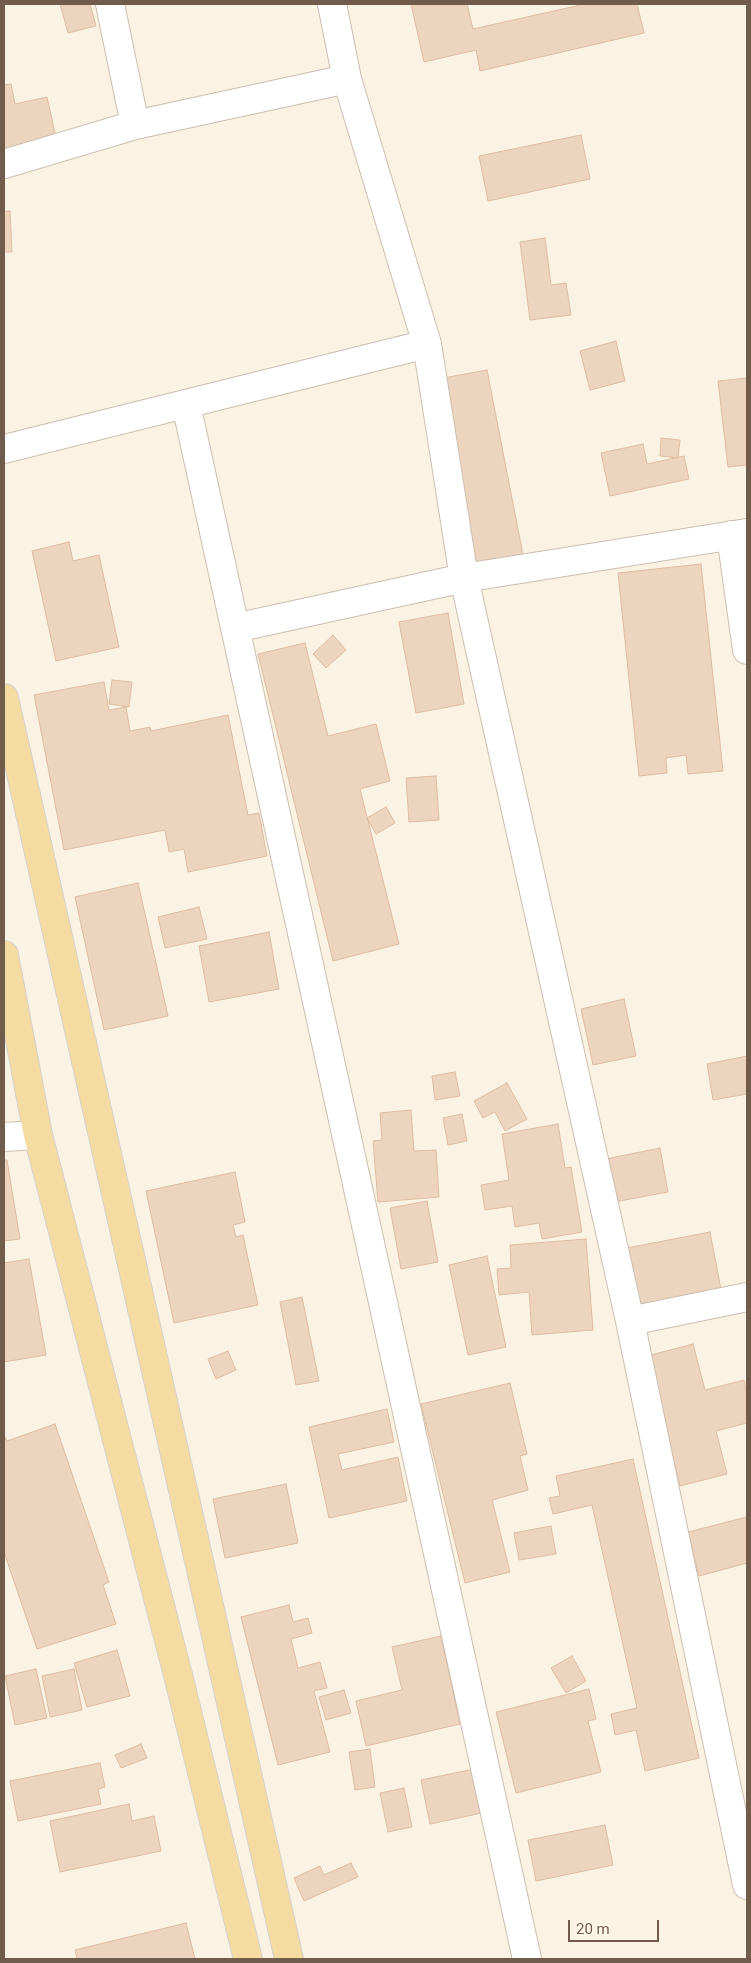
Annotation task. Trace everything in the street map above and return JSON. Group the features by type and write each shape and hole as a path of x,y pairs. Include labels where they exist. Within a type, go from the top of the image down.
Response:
{"main road":[{"path":"4,698 289,1959"},
{"path":"4,955 38,1135 178,1676 248,1959"}],"street":[{"path":"110,4 135,125"},
{"path":"332,4 346,79 427,344 464,578 630,1321 747,1885"},
{"path":"4,164 135,125 346,79"},
{"path":"4,449 427,344"},
{"path":"186,404 527,1959"},
{"path":"235,628 464,578 739,534 747,650"},
{"path":"4,1138 38,1135"},
{"path":"630,1321 747,1297"}],"building":[{"path":"60,4 90,4 96,26 68,33"},
{"path":"411,4 467,4 473,29 585,4 637,4 644,33 480,71 476,50 424,62"},
{"path":"11,84 15,104 47,97 58,146 4,157 4,85"},
{"path":"581,135 590,179 488,201 479,156"},
{"path":"4,211 10,211 12,252 4,252"},
{"path":"545,238 551,285 566,283 571,315 530,320 520,242"},
{"path":"616,341 625,381 590,390 580,351"},
{"path":"487,370 525,565 476,574 438,379"},
{"path":"747,378 747,465 728,467 718,381"},
{"path":"661,438 680,440 678,458 660,456"},
{"path":"643,444 647,464 684,456 689,479 610,496 601,453"},
{"path":"69,542 73,561 99,555 119,647 56,661 32,551"},
{"path":"701,564 723,771 688,774 686,755 666,758 667,773 639,776 618,573"},
{"path":"448,613 464,704 416,713 399,622"},
{"path":"333,635 346,650 326,668 313,654"},
{"path":"305,643 328,736 376,724 390,781 360,789 399,944 333,961 258,654"},
{"path":"112,680 132,682 129,707 109,704"},
{"path":"104,682 109,710 126,707 130,731 150,727 151,731 228,715 248,815 259,813 267,856 188,872 184,849 169,852 165,830 64,850 34,695"},
{"path":"436,776 439,820 409,822 406,778"},
{"path":"386,807 395,823 376,834 367,818"},
{"path":"138,883 168,1016 104,1030 75,897"},
{"path":"199,907 207,939 165,948 158,917"},
{"path":"269,932 279,989 209,1002 199,946"},
{"path":"624,999 636,1056 593,1065 581,1009"},
{"path":"747,1056 747,1094 713,1100 707,1064"},
{"path":"455,1072 460,1096 435,1100 432,1076"},
{"path":"507,1083 527,1119 505,1131 495,1112 483,1118 474,1101"},
{"path":"411,1110 414,1151 436,1150 439,1197 378,1202 373,1141 382,1140 380,1113"},
{"path":"462,1114 467,1141 448,1145 443,1118"},
{"path":"558,1124 565,1168 571,1167 582,1232 542,1239 539,1223 515,1227 512,1206 485,1210 481,1185 509,1180 502,1134"},
{"path":"660,1148 668,1192 614,1202 606,1159"},
{"path":"4,1160 7,1160 20,1239 4,1241"},
{"path":"235,1172 245,1222 233,1225 236,1237 243,1235 258,1305 174,1323 146,1191"},
{"path":"427,1201 438,1262 401,1269 390,1208"},
{"path":"710,1232 723,1300 640,1316 627,1248"},
{"path":"586,1239 593,1330 532,1335 529,1292 499,1295 497,1269 511,1268 510,1245"},
{"path":"487,1256 506,1347 468,1355 449,1265"},
{"path":"29,1259 46,1355 4,1362 4,1263"},
{"path":"302,1297 319,1381 296,1385 280,1302"},
{"path":"693,1344 705,1390 744,1380 747,1395 747,1423 716,1431 727,1474 680,1486 647,1356"},
{"path":"228,1351 236,1370 216,1379 208,1359"},
{"path":"510,1383 527,1454 520,1456 528,1490 492,1500 510,1572 465,1583 421,1404"},
{"path":"387,1409 394,1442 338,1454 342,1470 398,1457 407,1501 329,1518 309,1427"},
{"path":"55,1424 109,1582 103,1585 116,1624 37,1649 4,1552 4,1435 7,1441"},
{"path":"633,1459 699,1758 645,1771 636,1730 615,1735 611,1714 637,1708 592,1505 553,1514 549,1498 560,1496 556,1476"},
{"path":"286,1484 298,1543 225,1558 213,1499"},
{"path":"747,1517 747,1563 699,1576 688,1532"},
{"path":"551,1526 556,1554 519,1560 514,1533"},
{"path":"289,1605 293,1622 308,1618 312,1633 291,1639 298,1668 320,1662 327,1688 314,1691 330,1752 278,1765 241,1617"},
{"path":"441,1636 460,1724 366,1746 356,1701 402,1690 392,1647"},
{"path":"117,1650 130,1696 87,1707 74,1663"},
{"path":"572,1656 586,1681 566,1693 551,1668"},
{"path":"36,1669 47,1718 15,1725 5,1676"},
{"path":"74,1669 82,1710 50,1717 42,1676"},
{"path":"589,1689 596,1719 588,1721 601,1772 516,1793 496,1712"},
{"path":"344,1690 351,1713 326,1720 319,1697"},
{"path":"141,1744 147,1758 121,1768 115,1755"},
{"path":"370,1749 375,1787 355,1790 349,1752"},
{"path":"100,1763 105,1787 98,1789 101,1804 18,1821 10,1781"},
{"path":"474,1769 482,1813 430,1824 421,1780"},
{"path":"404,1788 412,1827 388,1832 380,1793"},
{"path":"129,1804 132,1821 154,1816 161,1851 60,1872 50,1821"},
{"path":"605,1825 613,1865 536,1881 528,1840"},
{"path":"351,1863 358,1877 304,1901 294,1878 320,1866 324,1875"},
{"path":"186,1923 195,1959 77,1959 75,1950"}]}
